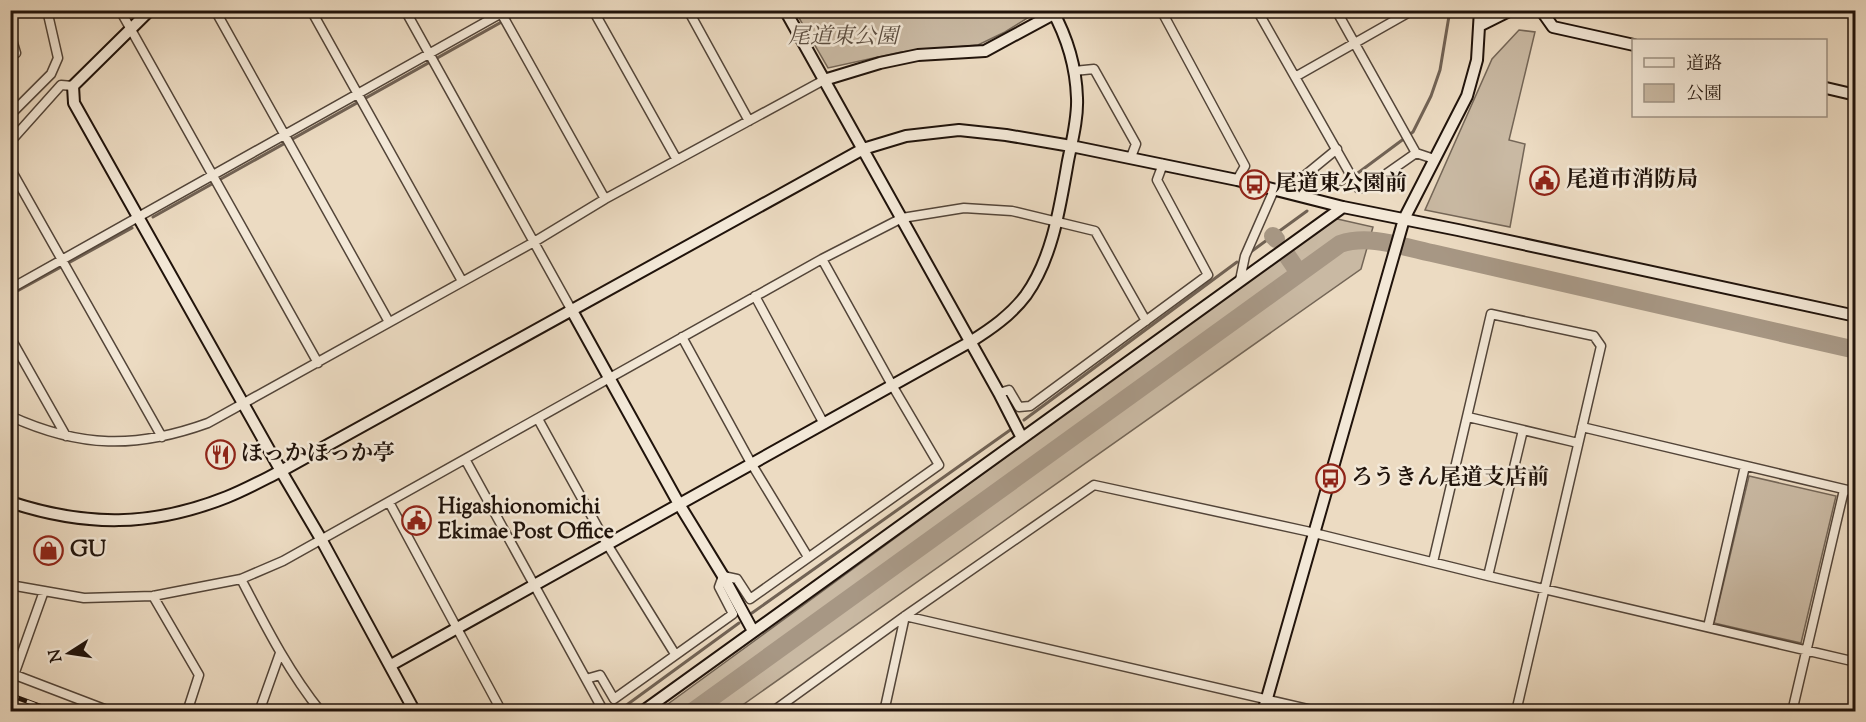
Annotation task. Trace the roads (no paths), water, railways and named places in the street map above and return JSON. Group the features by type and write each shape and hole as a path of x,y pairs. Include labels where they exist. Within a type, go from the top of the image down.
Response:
{"street":[{"path":"10,115 51,74 58,57 47,10"},
{"path":"120,10 318,363"},
{"path":"150,10 73,86 74,103 321,539 415,711"},
{"path":"215,10 389,322"},
{"path":"311,10 462,281"},
{"path":"405,10 610,377 678,504 723,576 753,631"},
{"path":"593,10 677,160"},
{"path":"688,10 749,121"},
{"path":"785,10 1022,438"},
{"path":"1161,10 1245,166 1237,180"},
{"path":"1257,10 1358,188 1366,188 1416,153"},
{"path":"1336,10 1416,153 1434,159"},
{"path":"1295,77 1413,10"},
{"path":"1263,711 1400,231 1467,96 1477,60 1481,25 1480,10"},
{"path":"1481,25 1511,10"},
{"path":"1541,10 1553,27 1632,45"},
{"path":"10,416 50,432 113,442 162,437 208,423 534,242 605,199 824,80 880,63 918,55 985,51 1055,12 1068,42 1074,71 1077,99 1071,146 1056,222 1043,263 1027,294 1010,314 970,342 391,665"},
{"path":"10,289 65,263 138,217 215,180 504,15 605,199"},
{"path":"10,33 16,53 10,55"},
{"path":"1074,71 1094,69 1136,144 1131,157"},
{"path":"51,74 61,85 73,86"},
{"path":"10,142 61,85"},
{"path":"1827,88 1856,95"},
{"path":"10,502 44,513 93,520 149,519 178,513 227,497 281,471 863,149 906,136 959,130 1006,135 1131,157 1237,180 1343,207 1856,316"},
{"path":"1292,194 1298,181 1337,149"},
{"path":"999,393 1009,390 1019,407 1030,406 1208,275 1157,180 1162,164"},
{"path":"10,168 162,437"},
{"path":"1240,280 1245,256 1274,190"},
{"path":"642,711 1343,207"},
{"path":"10,585 84,598 153,596 241,579 283,561 755,296 902,218 964,208 1012,211 1095,231 1146,321"},
{"path":"723,576 737,579 750,599 939,465 822,259"},
{"path":"755,296 824,423"},
{"path":"1433,562 1491,314 1594,336 1601,346 1516,711"},
{"path":"10,337 66,436"},
{"path":"682,337 751,463 808,557"},
{"path":"1468,417 1578,443"},
{"path":"538,419 607,544 675,654"},
{"path":"1582,427 1856,492"},
{"path":"1488,576 1523,430"},
{"path":"465,459 604,711"},
{"path":"1708,627 1745,466"},
{"path":"772,711 1094,485 1315,533 1856,662"},
{"path":"1792,711 1844,490"},
{"path":"389,502 502,711"},
{"path":"586,679 600,675 614,699 733,614 719,587 723,576"},
{"path":"241,579 280,653 304,691 321,711"},
{"path":"44,591 12,674 112,711"},
{"path":"153,596 199,675 187,711"},
{"path":"905,616 1321,711"},
{"path":"884,711 905,616"},
{"path":"259,711 280,653"}],"waterway":[{"path":"153,217 523,10"},
{"path":"1339,187 1413,132 1431,96 1440,70 1450,10"},
{"path":"1252,251 1307,211"},
{"path":"10,295 132,228"},
{"path":"1273,236 1276,239"},
{"path":"692,712 1340,244 1363,240 1398,245 1856,350"},
{"path":"1286,254 1299,273"},
{"path":"1024,420 1237,262"},
{"path":"752,613 1013,428"},
{"path":"617,712 739,623"}],"railway":[{"path":"10,695 56,712"}],"place":[{"name":"尾道市消防局","path":"1545,181"},
{"name":"尾道東公園前","path":"1254,185"},
{"name":"ほっかほっか亭","path":"220,455"},
{"name":"ろうきん尾道支店前","path":"1330,479"},
{"name":"Higashionomichi Ekimae Post Office","path":"417,521"},
{"name":"GU","path":"49,551"}],"park label":[{"name":"尾道東公園","path":"843,38"}]}
